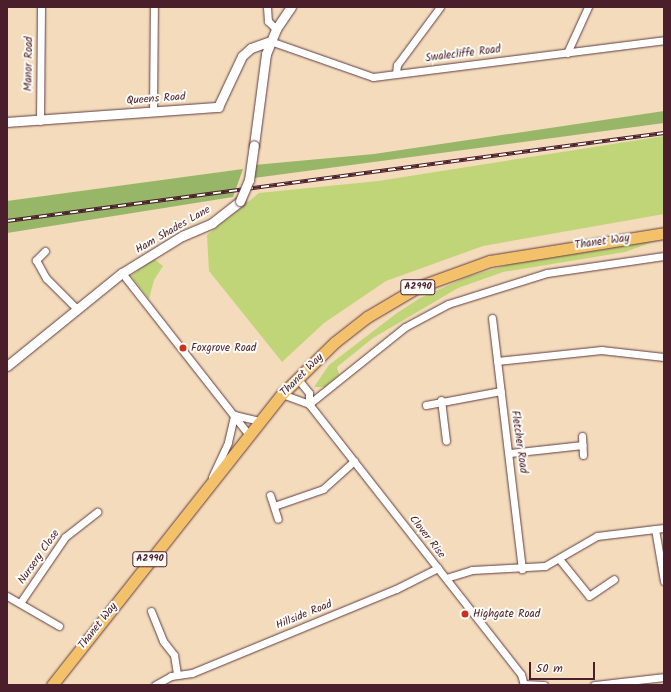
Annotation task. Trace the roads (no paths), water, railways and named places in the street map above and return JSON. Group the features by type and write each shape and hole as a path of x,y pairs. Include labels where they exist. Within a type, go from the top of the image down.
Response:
{"main road":[{"name":"Thanet Way","path":"52,685 209,483 282,394 297,378 367,317 418,287 446,276 515,255 664,232"}],"street":[{"name":"Manor Road","path":"40,121 41,7"},
{"path":"153,112 154,7"},
{"path":"267,7 268,20 276,29"},
{"name":"Ham Shades Lane","path":"7,366 122,273 182,236 212,223 240,201 250,180 270,41 276,29 291,7"},
{"path":"396,73 397,65 440,7"},
{"path":"567,53 588,7"},
{"name":"Swalecliffe Road","path":"270,41 363,75 396,73 664,40"},
{"name":"Queens Road","path":"7,122 40,121 218,107 242,56 251,48 270,41"},
{"path":"45,252 36,260 46,278 77,309"},
{"path":"282,394 309,404 405,327 448,304 548,273 664,256"},
{"path":"122,273 249,435"},
{"name":"Fletcher Road","path":"492,318 510,453 522,569"},
{"path":"497,361 601,350 664,357"},
{"name":"Clover Rise","path":"297,378 309,393 309,404 521,674 524,685"},
{"path":"426,405 441,400 501,391"},
{"path":"441,400 446,441"},
{"path":"234,415 260,421"},
{"path":"209,483 228,442 234,415"},
{"path":"582,436 583,455"},
{"path":"510,453 583,445"},
{"path":"274,506 323,489 354,461"},
{"path":"270,495 278,519"},
{"name":"Nursery Close","path":"20,603 65,537 97,512"},
{"path":"446,578 472,570 522,569 560,560 597,536 664,528"},
{"path":"655,529 664,581"},
{"path":"560,560 589,596 614,579"},
{"name":"Hillside Road","path":"155,685 177,675 192,673 438,568"},
{"path":"7,596 59,626"},
{"path":"151,612 163,641 174,655 177,675"},
{"path":"594,685 639,682 664,677"},
{"path":"524,685 544,685"}],"railway":[{"path":"7,221 664,133"}],"place":[{"name":"Foxgrove Road","path":"183,348"},
{"name":"Highgate Road","path":"465,614"}]}
